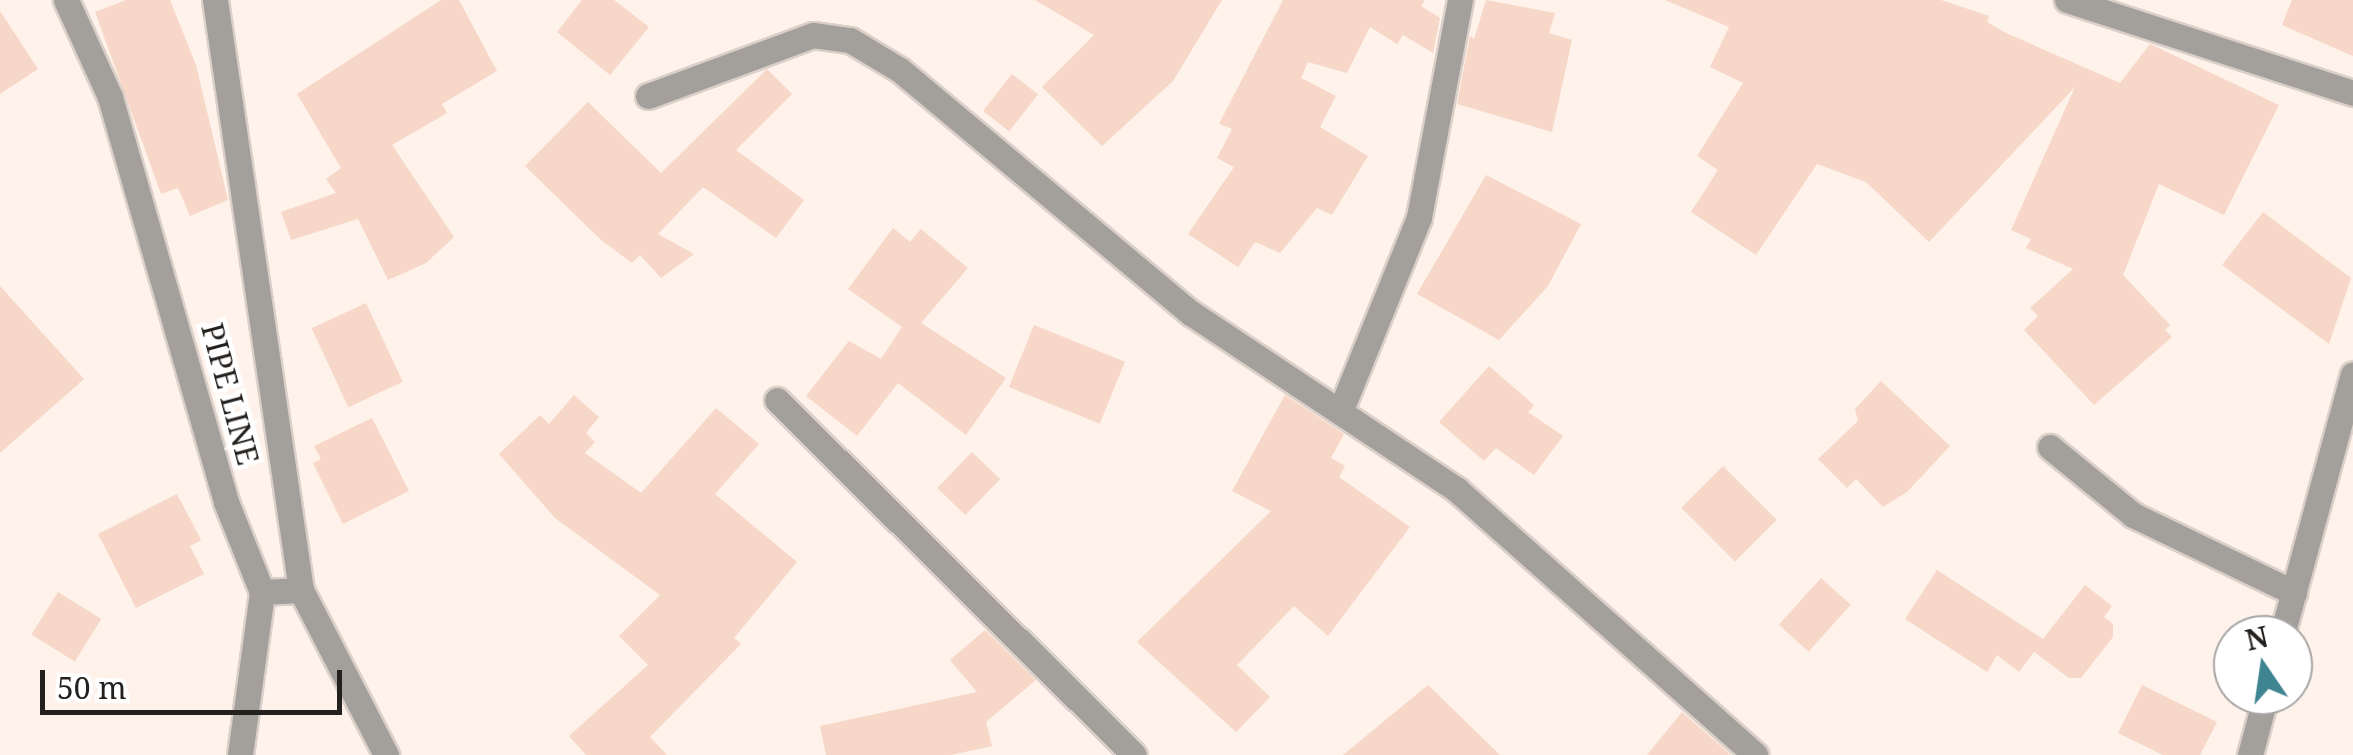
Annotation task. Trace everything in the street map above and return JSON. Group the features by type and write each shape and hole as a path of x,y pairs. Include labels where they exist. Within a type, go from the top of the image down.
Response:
{"street":[{"name":"PIPE LINE","path":"66,0 110,96 226,502 262,592"},
{"path":"215,0 301,590 386,755"},
{"path":"1340,412 1419,217 1460,0"},
{"path":"2067,0 2353,93"},
{"path":"648,96 813,36 850,40 900,70 1192,313 1457,490 1755,755"},
{"path":"2288,615 2353,374"},
{"path":"777,400 1134,755"},
{"path":"2050,447 2133,515 2294,593"},
{"path":"240,755 262,592 301,590"},
{"path":"2250,755 2261,715"}],"building":[{"path":"126,0 170,0 196,65 228,200 190,216 178,188 161,194 95,12"},
{"path":"441,0 459,0 497,71 442,104 447,113 392,145 454,237 426,263 388,280 358,219 291,240 281,212 336,193 326,179 341,168 297,94"},
{"path":"582,0 614,0 649,27 610,75 557,32"},
{"path":"1035,0 1222,0 1173,81 1102,146 1042,87 1094,35"},
{"path":"1283,0 1425,0 1421,6 1440,18 1433,53 1403,35 1397,44 1370,27 1347,73 1308,62 1301,78 1336,96 1320,127 1368,156 1332,215 1317,208 1280,253 1255,242 1238,267 1188,234 1234,167 1217,158 1232,129 1219,124"},
{"path":"1486,0 1555,13 1549,33 1572,40 1552,132 1457,104 1470,36 1474,39"},
{"path":"1665,0 1941,0 1989,16 1987,22 2006,33 2120,83 2150,44 2279,105 2224,215 2159,184 2123,275 2170,325 2165,330 2172,337 2094,405 2024,330 2038,316 2030,308 2073,269 2026,248 2031,239 2011,230 2075,87 1929,242 1866,182 1817,164 1756,255 1691,212 1718,170 1697,156 1743,83 1710,67 1729,27"},
{"path":"2292,0 2353,0 2353,56 2282,25"},
{"path":"0,11 38,69 0,94"},
{"path":"767,69 792,94 736,150 804,200 776,238 703,187 658,234 694,254 661,278 640,255 632,263 601,240 525,166 588,102 661,173"},
{"path":"1012,74 1038,94 1009,131 983,111"},
{"path":"1486,175 1581,224 1548,286 1499,340 1417,294"},
{"path":"2263,212 2351,278 2329,344 2222,265"},
{"path":"893,228 910,242 921,229 968,268 921,323 1006,378 966,435 898,383 857,436 806,396 849,341 881,359 902,327 848,289"},
{"path":"0,286 84,379 0,453"},
{"path":"366,303 403,382 348,407 312,328"},
{"path":"1034,325 1125,362 1100,424 1009,387"},
{"path":"1489,366 1534,405 1528,412 1563,436 1534,475 1496,448 1484,461 1439,422"},
{"path":"1881,381 1950,446 1907,492 1883,507 1856,479 1847,488 1818,459 1858,421 1855,409"},
{"path":"574,395 599,417 586,433 595,442 585,453 641,493 716,408 759,444 715,494 797,562 734,638 741,644 650,737 667,755 586,755 569,736 648,665 619,636 660,595 555,518 499,454 540,415 549,424"},
{"path":"1285,395 1344,434 1331,458 1345,466 1339,477 1410,527 1328,636 1294,606 1237,665 1270,697 1236,732 1137,642 1271,511 1232,491"},
{"path":"372,418 409,491 343,524 313,463 321,459 314,446"},
{"path":"972,452 1000,479 965,515 937,488"},
{"path":"1723,466 1777,520 1735,561 1681,508"},
{"path":"177,494 201,540 190,546 204,574 136,608 98,534"},
{"path":"1937,570 2043,639 2085,585 2112,606 2104,617 2113,624 2113,637 2081,678 2069,678 2034,652 2019,672 1997,655 1987,672 1905,619"},
{"path":"1821,578 1851,605 1809,652 1779,625"},
{"path":"58,592 101,619 75,661 32,634"},
{"path":"985,630 1036,680 986,722 992,746 951,755 826,755 820,726 977,692 950,660"},
{"path":"1428,685 1500,755 1343,755"},
{"path":"2142,685 2217,722 2200,755 2163,755 2118,733"},
{"path":"1682,712 1731,755 1647,755"}]}
